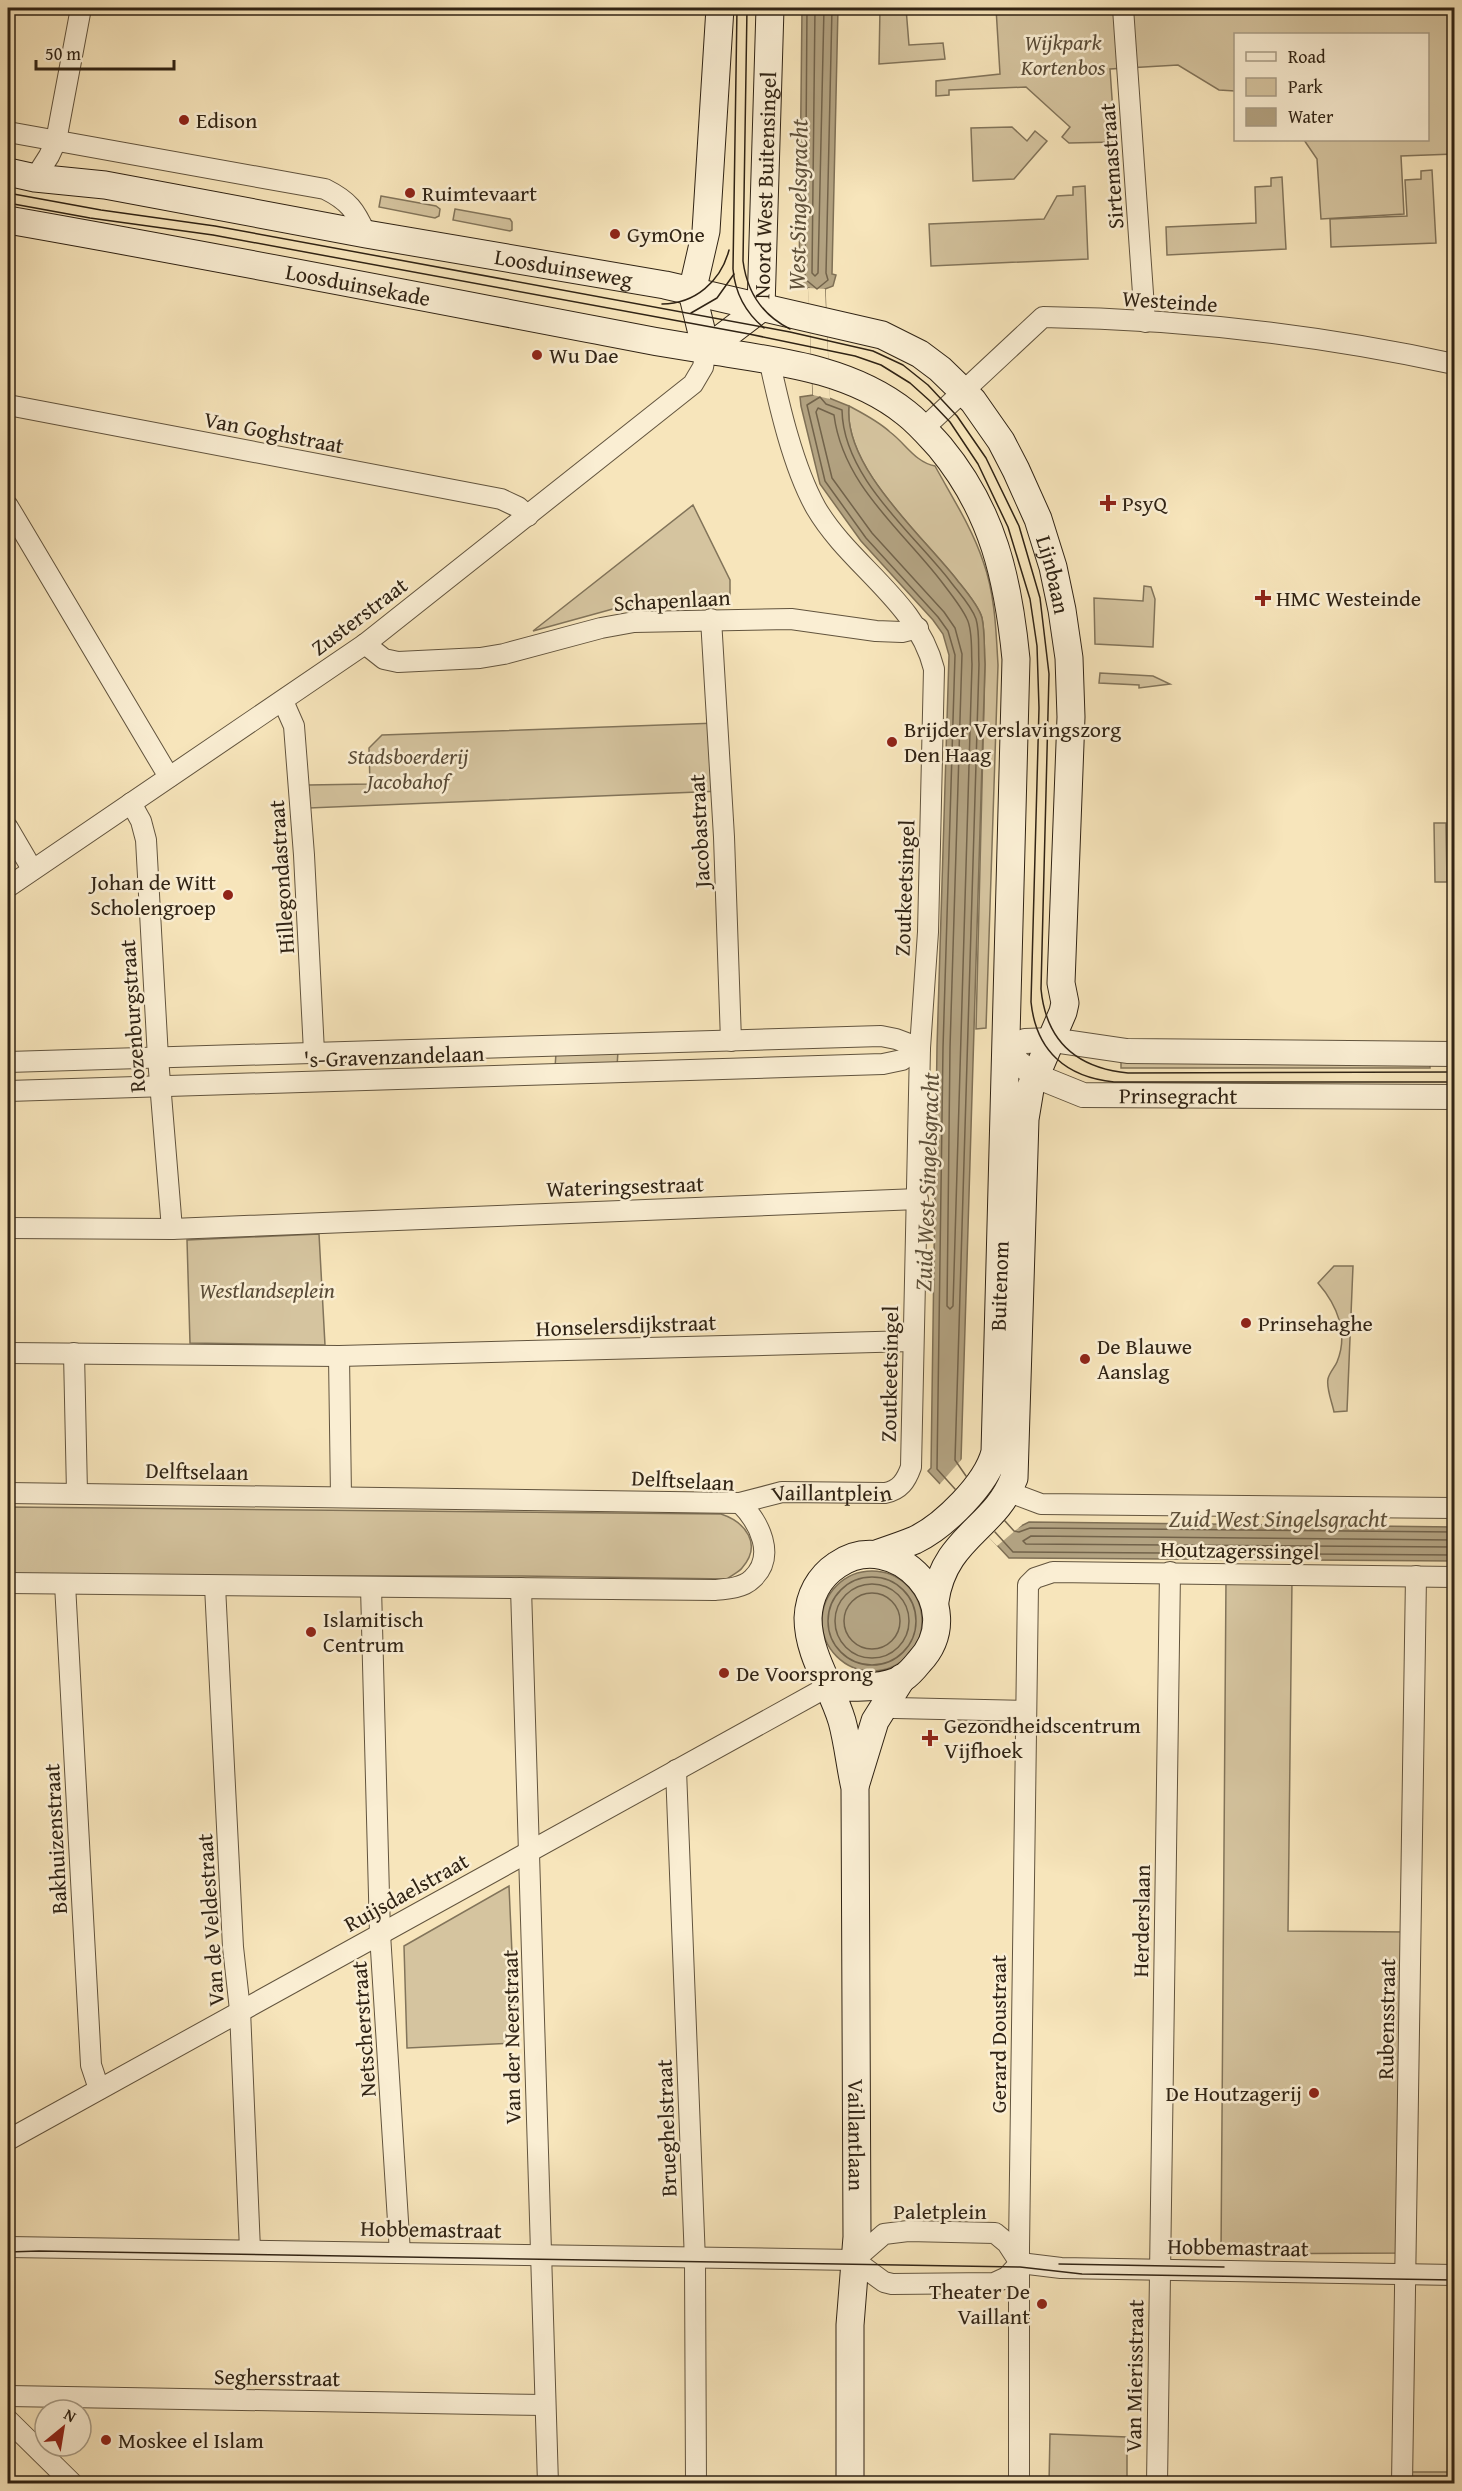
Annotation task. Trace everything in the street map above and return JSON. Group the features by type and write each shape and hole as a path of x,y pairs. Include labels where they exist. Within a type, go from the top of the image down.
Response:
{"main road":[{"path":"720,8 706,231 692,292 706,350 769,359 820,371 871,390 906,412 924,428 960,471 982,510 997,554 1011,606 1016,659 1005,1053"},
{"name":"Noord West Buitensingel","path":"706,350 761,308 770,8"},
{"name":"Loosduinseweg","path":"8,172 35,178 105,185 366,234 665,285 761,308"},
{"name":"Loosduinsekade","path":"8,220 706,350"},
{"name":"Lijnbaan","path":"761,308 882,335 920,354 940,369 973,401 1001,441 1038,519 1053,567 1070,658 1071,717 1060,983 1065,1004 1052,1040"},
{"name":"Buitenom","path":"1005,1497 1014,1478 1016,1457 1025,1119 1029,1096 1052,1040"},
{"name":"Buitenom","path":"879,1553 924,1534 959,1506 982,1481 991,1467 994,1452 1005,1053"},
{"path":"935,1601 924,1582 910,1569 879,1553 845,1559 823,1576 811,1598 809,1632 827,1687 870,1688 902,1678 925,1656 934,1640 938,1619 935,1601 938,1582 944,1569 959,1545 1005,1497"},
{"name":"Vaillantlaan","path":"855,1788 875,1721 902,1678"},
{"name":"Vaillantlaan","path":"827,1687 842,1722 855,1788 857,2227 850,2325 850,2484"}],"street":[{"path":"35,178 56,141 81,8"},
{"name":"Sirtemastraat","path":"1123,8 1145,322"},
{"path":"8,132 325,189 342,197 355,211 366,234"},
{"name":"Westeinde","path":"924,428 1043,317 1145,322 1321,340 1455,364"},
{"name":"Zusterstraat","path":"8,886 365,644 693,384 703,367 706,350"},
{"name":"Zoutkeetsingel","path":"769,359 801,476 817,508 841,542 918,628 930,653 934,669 928,932 920,1048 911,1467"},
{"name":"Van Goghstraat","path":"8,405 501,499 518,507 528,516"},
{"path":"8,506 169,777"},
{"name":"Jacobastraat","path":"711,619 724,837 731,1041"},
{"name":"Schapenlaan","path":"365,644 384,659 398,662 504,654 601,628 634,622 791,619 902,632 918,628"},
{"name":"Hillegondastraat","path":"284,701 294,726 304,855 314,1052"},
{"name":"Rozenburgstraat","path":"131,803 141,821 146,840 158,1058 172,1228"},
{"path":"8,828 32,869"},
{"name":"Lijnbaan","path":"1065,1004 1076,1029 1095,1047"},
{"name":"'s-Gravenzandelaan","path":"8,1062 881,1036 920,1048"},
{"path":"781,1039 782,1068"},
{"name":"Prinsegracht","path":"1455,1054 1127,1051 1052,1040 1025,1041 1014,1045 1005,1053 1036,1076 1083,1095 1455,1097"},
{"name":"'s-Gravenzandelaan","path":"8,1091 892,1063 902,1060 920,1048"},
{"name":"Wateringsestraat","path":"172,1228 918,1199"},
{"path":"8,1228 172,1228"},
{"name":"Honselersdijkstraat","path":"339,1356 913,1341"},
{"path":"8,1353 339,1356 341,1497"},
{"path":"74,1353 76,1493"},
{"name":"Vaillantplein","path":"740,1503 782,1492 894,1491 907,1480 911,1467"},
{"name":"Delftselaan","path":"8,1493 740,1503 760,1529 764,1546 760,1567 752,1579 743,1585 715,1590 8,1583"},
{"path":"1005,1497 1041,1504 1455,1508"},
{"name":"Houtzagerssingel","path":"1028,1585 1035,1578 1053,1572 1455,1577"},
{"name":"Herderslaan","path":"1160,2270 1170,1572"},
{"name":"Rubensstraat","path":"1402,2484 1416,1576"},
{"name":"Bakhuizenstraat","path":"65,1584 91,2065 99,2089"},
{"name":"Gerard Doustraat","path":"1019,2484 1028,1585"},
{"name":"Van de Veldestraat","path":"215,1586 233,1947 240,2010 250,2250"},
{"name":"Netscherstraat","path":"371,1587 381,1934 400,2253"},
{"name":"Van der Neerstraat","path":"521,1588 531,1851 548,2484"},
{"name":"Ruijsdaelstraat","path":"8,2140 827,1687"},
{"path":"884,1705 895,1708 1025,1710"},
{"name":"Brueghelstraat","path":"676,1770 695,2257 696,2484"},
{"name":"Paletplein","path":"854,2260 884,2234 908,2231 995,2234 1007,2243 1020,2263"},
{"name":"Hobbemastraat","path":"8,2247 854,2260"},
{"path":"854,2260 884,2282 892,2284 994,2283 1007,2277 1020,2263"},
{"name":"Hobbemastraat","path":"1020,2263 1061,2268 1455,2275"},
{"name":"Van Mierisstraat","path":"1157,2484 1160,2270"},
{"name":"Seghersstraat","path":"8,2396 545,2405"},
{"path":"8,2420 73,2484"}],"green space":[{"path":"880,8 906,8 909,45 943,43 945,59 879,64"},
{"name":"Wijkpark Kortenbos","path":"996,8 1454,8 1454,154 1401,156 1404,214 1321,219 1317,159 1305,141 1429,141 1429,33 1234,33 1234,91 1219,90 1178,65 1110,69 1115,142 1069,143 1062,137 1070,127 1026,87 949,90 949,95 936,96 936,81 1000,74"},
{"path":"1012,127 1027,141 1035,131 1047,141 1014,179 973,181 971,128"},
{"path":"1432,170 1436,243 1331,247 1330,219 1407,216 1405,180 1421,179 1421,171"},
{"path":"1282,177 1286,249 1167,255 1166,227 1256,223 1255,187 1271,186 1271,178"},
{"path":"1085,186 1088,259 931,266 929,224 1044,219 1057,196 1073,195 1073,187"},
{"path":"381,196 436,206 440,209 439,216 435,218 379,207"},
{"path":"455,209 510,219 512,230 453,220"},
{"path":"849,406 881,424 922,461 935,466 973,537 990,586 998,665 986,1028 976,1029 985,664 982,618 968,593 871,476 858,453 850,429"},
{"path":"693,505 730,580 730,603 654,602 620,607 533,631"},
{"path":"1144,586 1151,587 1155,599 1153,647 1095,644 1094,598 1143,601"},
{"path":"1100,673 1153,676 1170,684 1139,688 1139,685 1099,683"},
{"name":"Stadsboerderij Jacobahof","path":"717,723 722,791 309,808 308,785 370,784 369,748 382,735"},
{"path":"1434,823 1446,823 1447,882 1435,882"},
{"path":"618,1051 617,1067 555,1068 556,1053"},
{"path":"1430,1058 1430,1068 1121,1068 1121,1062"},
{"name":"Westlandseplein","path":"319,1234 325,1345 190,1343 187,1240"},
{"path":"1334,1266 1353,1266 1347,1411 1334,1412 1328,1383 1340,1351 1341,1330 1336,1310 1318,1283"},
{"path":"8,1507 721,1514 744,1528 751,1542 751,1551 742,1568 727,1579 521,1576 8,1576"},
{"name":"De Houtzagerij","path":"1226,1579 1292,1580 1288,1931 1410,1932 1400,2253 1221,2254"},
{"path":"509,1886 516,2043 407,2048 404,1946"},
{"path":"1050,2434 1127,2437 1127,2483 1049,2483"},
{"path":"1412,2472 1454,2472 1454,2483 1411,2484"}],"water":[{"path":"802,8 838,8 832,274 836,275 833,286 825,289 829,398 849,406 850,429 858,453 871,476 971,598 980,613 984,629 985,664 961,1461 1019,1527 1029,1522 1454,1527 1454,1561 1009,1558 928,1471 931,1468 937,1047 949,655 943,634 933,620 861,541 820,484 801,406 800,397 813,395 809,288 804,288 799,282"},
{"path":"872,1571 891,1574 908,1585 919,1602 922,1621 919,1640 908,1657 891,1668 872,1671 853,1668 836,1657 825,1640 822,1621 825,1602 836,1585 853,1574"}],"pier":[{"path":"808,288 825,289 830,399 813,395"},
{"path":"962,1459 1022,1525 997,1546 939,1485"}],"tram line":[{"path":"737,8 733,269 736,286 743,302 764,328"},
{"path":"747,8 743,261 748,283 757,301 771,317 790,329"},
{"path":"8,193 101,210 215,226 790,332 873,351 903,365 928,385 957,416 986,458 1019,526 1040,598 1049,674 1041,989 1044,1007 1057,1037 1079,1058 1110,1070 1128,1073 1454,1072"},
{"path":"8,203 90,218 213,235 749,334 855,356 881,365 910,383 930,401 950,422 978,464 1008,527 1030,599 1037,646 1039,708 1031,1002 1039,1034 1047,1048 1056,1058 1081,1074 1114,1082 1454,1082"},
{"path":"662,304 685,300 705,289 720,272 729,250"},
{"path":"691,313 717,298 734,274"},
{"path":"8,2252 1020,2267 1082,2274 1454,2280"},
{"path":"1059,2264 1224,2267"}],"place":[{"name":"Edison","path":"184,120"},
{"name":"Ruimtevaart","path":"410,193"},
{"name":"GymOne","path":"615,234"},
{"name":"Wu Dae","path":"537,355"},
{"name":"PsyQ","path":"1108,503"},
{"name":"HMC Westeinde","path":"1263,598"},
{"name":"Brijder Verslavingszorg Den Haag","path":"892,742"},
{"name":"Johan de Witt Scholengroep","path":"228,895"},
{"name":"Prinsehaghe","path":"1246,1323"},
{"name":"De Blauwe Aanslag","path":"1085,1359"},
{"name":"Islamitisch Centrum","path":"311,1632"},
{"name":"De Voorsprong","path":"724,1673"},
{"name":"Gezondheidscentrum Vijfhoek","path":"930,1738"},
{"name":"De Houtzagerij","path":"1314,2093"},
{"name":"Theater De Vaillant","path":"1042,2304"},
{"name":"Moskee el Islam","path":"106,2440"}],"water label":[{"name":"West Singelsgracht","path":"798,205"},
{"name":"Zuid West Singelsgracht","path":"927,1182"},
{"name":"Zuid West Singelsgracht","path":"1278,1519"}]}
